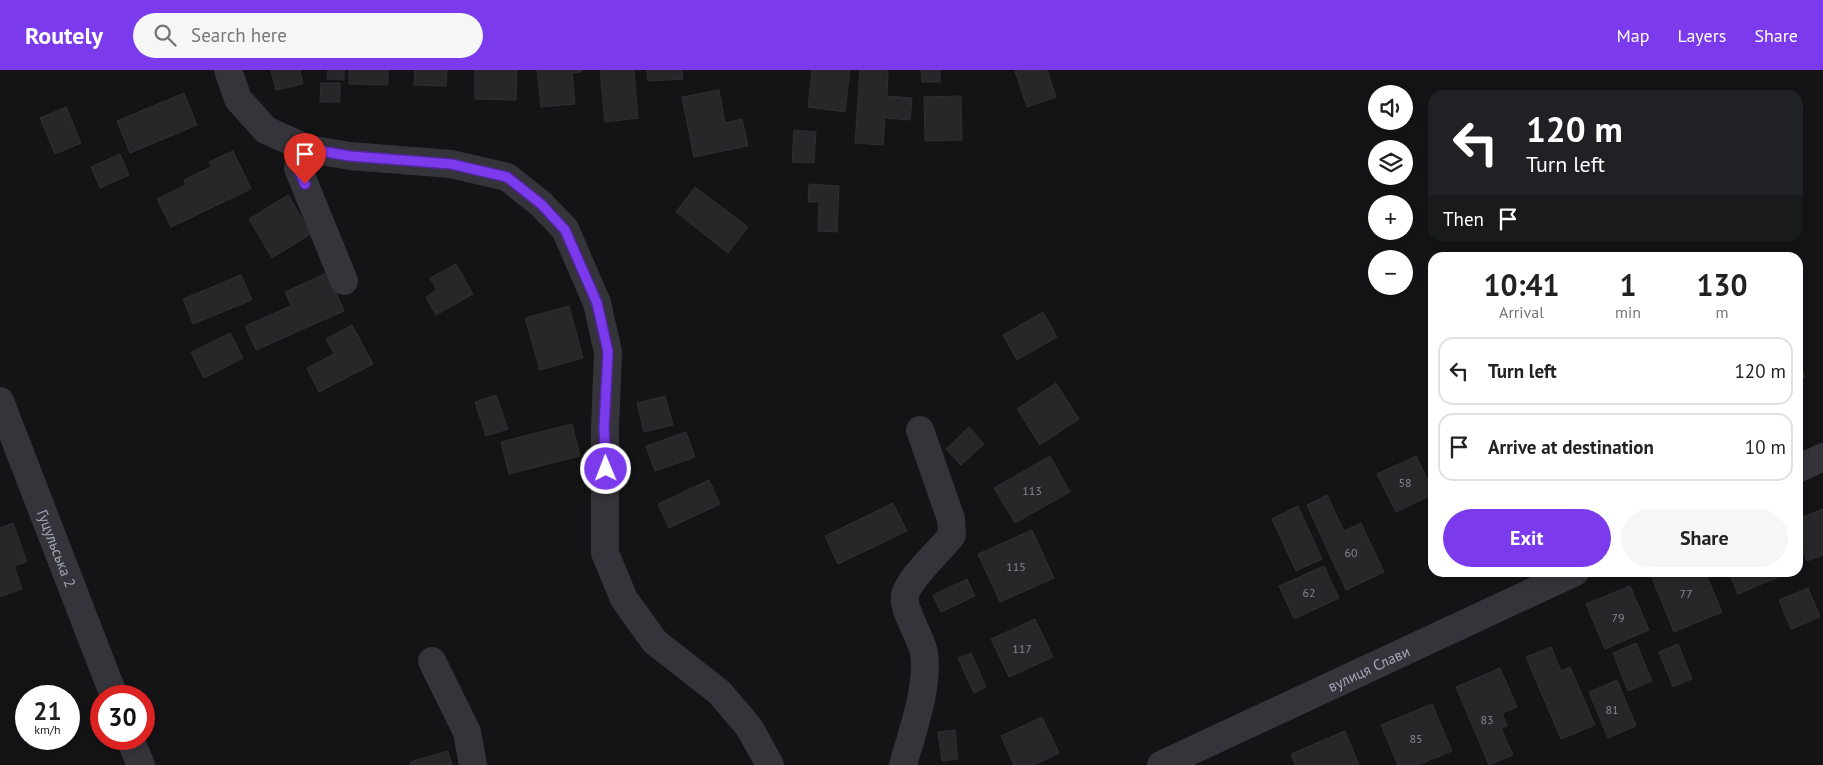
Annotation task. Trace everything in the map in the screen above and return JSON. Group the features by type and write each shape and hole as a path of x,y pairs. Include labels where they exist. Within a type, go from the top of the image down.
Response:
{"street":[{"path":"228,70 238,99 266,130 308,149 350,156 451,164 507,177 541,204 565,230 597,303 608,352 604,428 606,469 605,553 624,599 655,642 719,692 749,727 770,765"},
{"path":"308,149 298,168 344,281"},
{"name":"Гуцульська 2","path":"0,400 110,685"},
{"path":"903,765 925,676 924,652 905,603 905,594 914,579 952,535 951,519 920,430"},
{"path":"1803,467 1823,457"},
{"name":"вулиця Слави","path":"1161,765 1564,577"},
{"path":"432,661 468,732 473,765"},
{"path":"134,750 140,765"}],"building":[{"path":"271,70 300,70 303,84 276,90"},
{"path":"328,70 344,70 344,80 327,79"},
{"path":"349,70 388,70 388,85 349,84"},
{"path":"415,70 447,70 446,86 414,85"},
{"path":"475,70 517,70 516,100 475,99"},
{"path":"537,70 581,70 581,72 572,73 575,104 541,107"},
{"path":"600,70 634,70 638,118 605,122"},
{"path":"647,70 682,70 683,79 648,81"},
{"path":"812,70 850,70 845,112 808,107"},
{"path":"860,70 888,70 887,96 912,98 910,120 885,118 883,145 855,143"},
{"path":"921,70 940,70 940,82 922,82"},
{"path":"1047,70 1056,97 1027,107 1015,71"},
{"path":"321,83 340,83 340,102 320,102"},
{"path":"719,90 725,123 742,119 748,146 694,157 682,97"},
{"path":"184,93 197,125 130,153 117,121"},
{"path":"961,96 962,140 925,141 924,97"},
{"path":"66,107 81,143 55,154 40,118"},
{"path":"794,130 816,132 814,163 792,162"},
{"path":"233,151 251,189 171,227 157,199 186,185 184,180 211,167 209,162"},
{"path":"120,154 129,175 100,188 91,167"},
{"path":"809,184 839,186 837,232 818,231 819,202 808,202"},
{"path":"695,187 748,227 728,253 676,212"},
{"path":"288,195 311,234 272,258 249,219"},
{"path":"456,264 473,294 436,315 426,297 437,290 430,278"},
{"path":"327,273 344,311 256,350 245,326 291,306 285,292"},
{"path":"241,275 252,300 193,324 183,299"},
{"path":"569,306 583,358 540,370 525,318"},
{"path":"1043,312 1057,337 1017,360 1003,335"},
{"path":"352,325 373,364 319,392 307,368 334,354 326,339"},
{"path":"230,333 243,358 204,378 191,352"},
{"path":"1056,383 1079,419 1040,445 1017,409"},
{"path":"496,395 508,429 486,436 475,402"},
{"path":"665,396 673,425 644,432 637,403"},
{"path":"572,424 580,456 509,474 501,442"},
{"path":"969,427 984,444 961,465 946,449"},
{"path":"686,432 695,457 655,471 646,446"},
{"path":"1050,456 1070,492 1015,523 994,488"},
{"path":"1416,456 1428,481 1428,497 1396,512 1377,474"},
{"path":"709,480 720,504 669,528 658,504"},
{"path":"1327,495 1344,531 1361,523 1384,572 1346,590 1307,505"},
{"path":"893,503 907,531 838,564 825,536"},
{"path":"1298,506 1322,559 1296,571 1272,519"},
{"path":"1823,509 1823,555 1807,561 1803,551 1803,517"},
{"path":"13,523 27,562 14,566 22,589 0,597 0,528"},
{"path":"1032,530 1054,578 1000,602 978,554"},
{"path":"1324,566 1339,598 1294,619 1279,586"},
{"path":"1652,577 1707,577 1722,612 1674,632"},
{"path":"1731,577 1778,577 1738,594"},
{"path":"967,579 975,596 941,612 933,595"},
{"path":"1630,586 1649,630 1605,649 1586,604"},
{"path":"1808,588 1820,617 1791,629 1779,600"},
{"path":"1035,619 1053,657 1009,677 991,639"},
{"path":"1636,643 1652,681 1628,691 1613,653"},
{"path":"1678,644 1692,679 1673,687 1659,652"},
{"path":"1551,647 1561,671 1570,667 1595,725 1561,739 1526,657"},
{"path":"971,653 986,687 974,693 958,658"},
{"path":"1500,668 1517,707 1502,713 1507,726 1501,728 1513,755 1489,765 1456,687"},
{"path":"1617,680 1636,726 1608,738 1589,692"},
{"path":"1432,704 1452,751 1418,765 1398,765 1381,725"},
{"path":"1042,717 1059,753 1034,765 1014,765 1001,736"},
{"path":"955,730 958,759 942,761 938,732"},
{"path":"1345,731 1359,765 1295,765 1291,754"},
{"path":"448,751 452,765 411,765 410,762"}],"route":[{"path":"305,184 298,168 308,149 350,156 451,164 507,177 541,204 565,230 597,303 608,352 604,428 606,469"}]}
